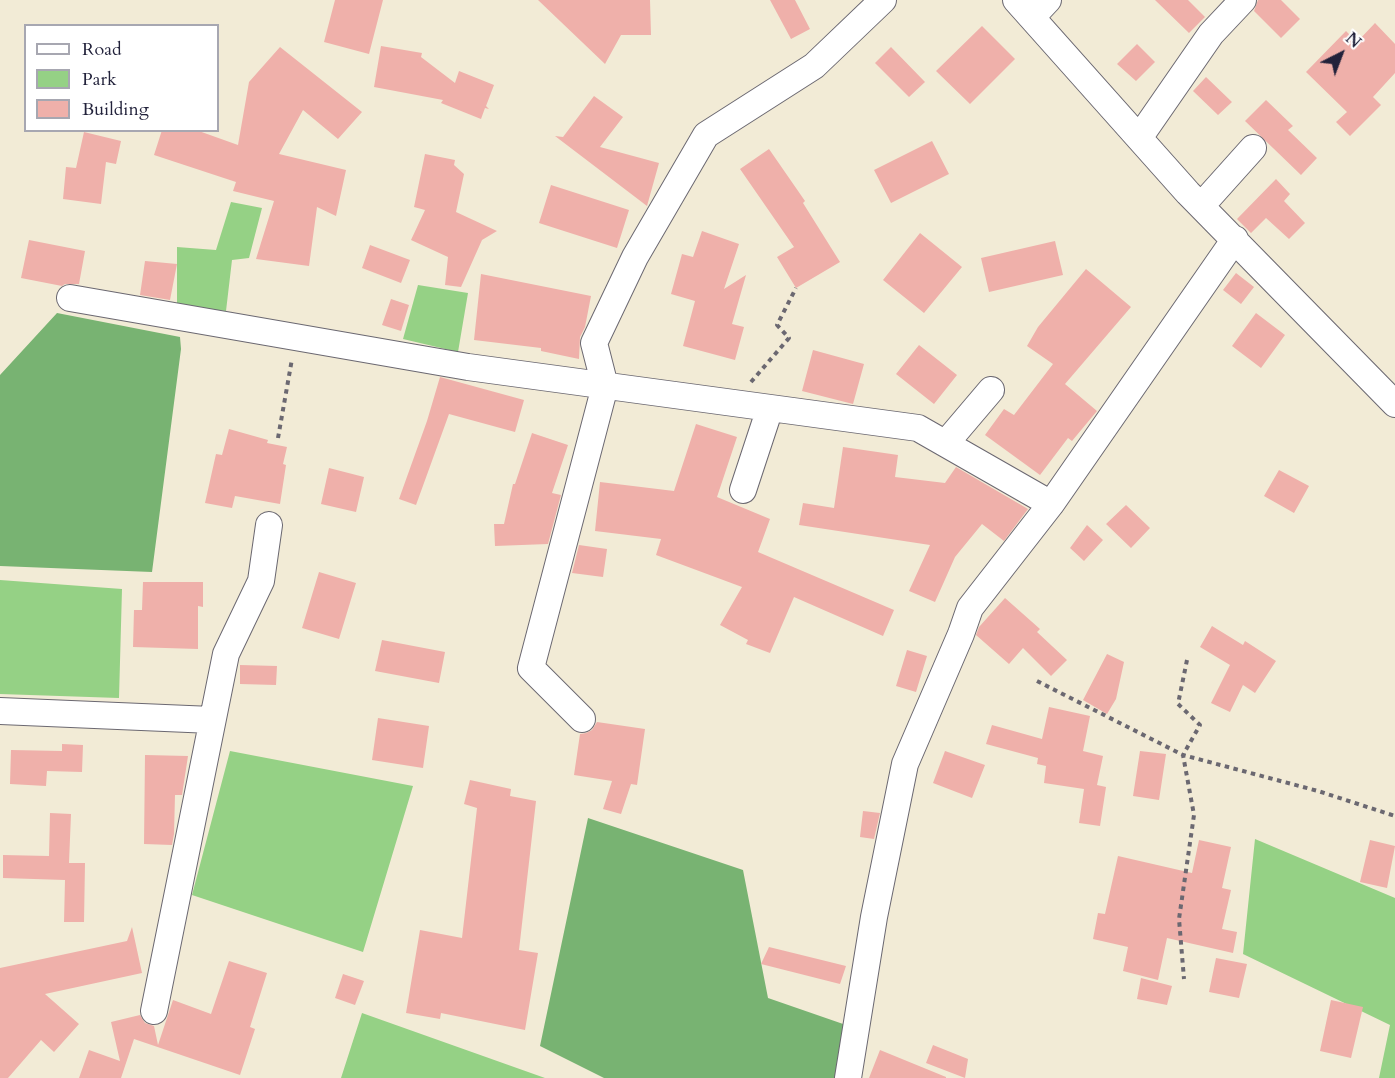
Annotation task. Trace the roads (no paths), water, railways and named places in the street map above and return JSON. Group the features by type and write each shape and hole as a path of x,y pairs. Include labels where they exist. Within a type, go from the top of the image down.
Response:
{"street":[{"path":"582,719 531,668 605,386 594,343 635,257 706,135 814,66 884,0"},
{"path":"1139,138 1211,34 1243,0"},
{"path":"1032,6 1139,138 1201,206 1395,404"},
{"path":"1201,206 1253,148"},
{"path":"848,1078 874,917 905,764 970,608 1051,504 1235,239"},
{"path":"70,298 468,367 918,428 1051,504"},
{"path":"946,443 991,390"},
{"path":"743,490 770,408"},
{"path":"154,1011 226,654 261,580 269,525"},
{"path":"0,711 212,720"}]}
